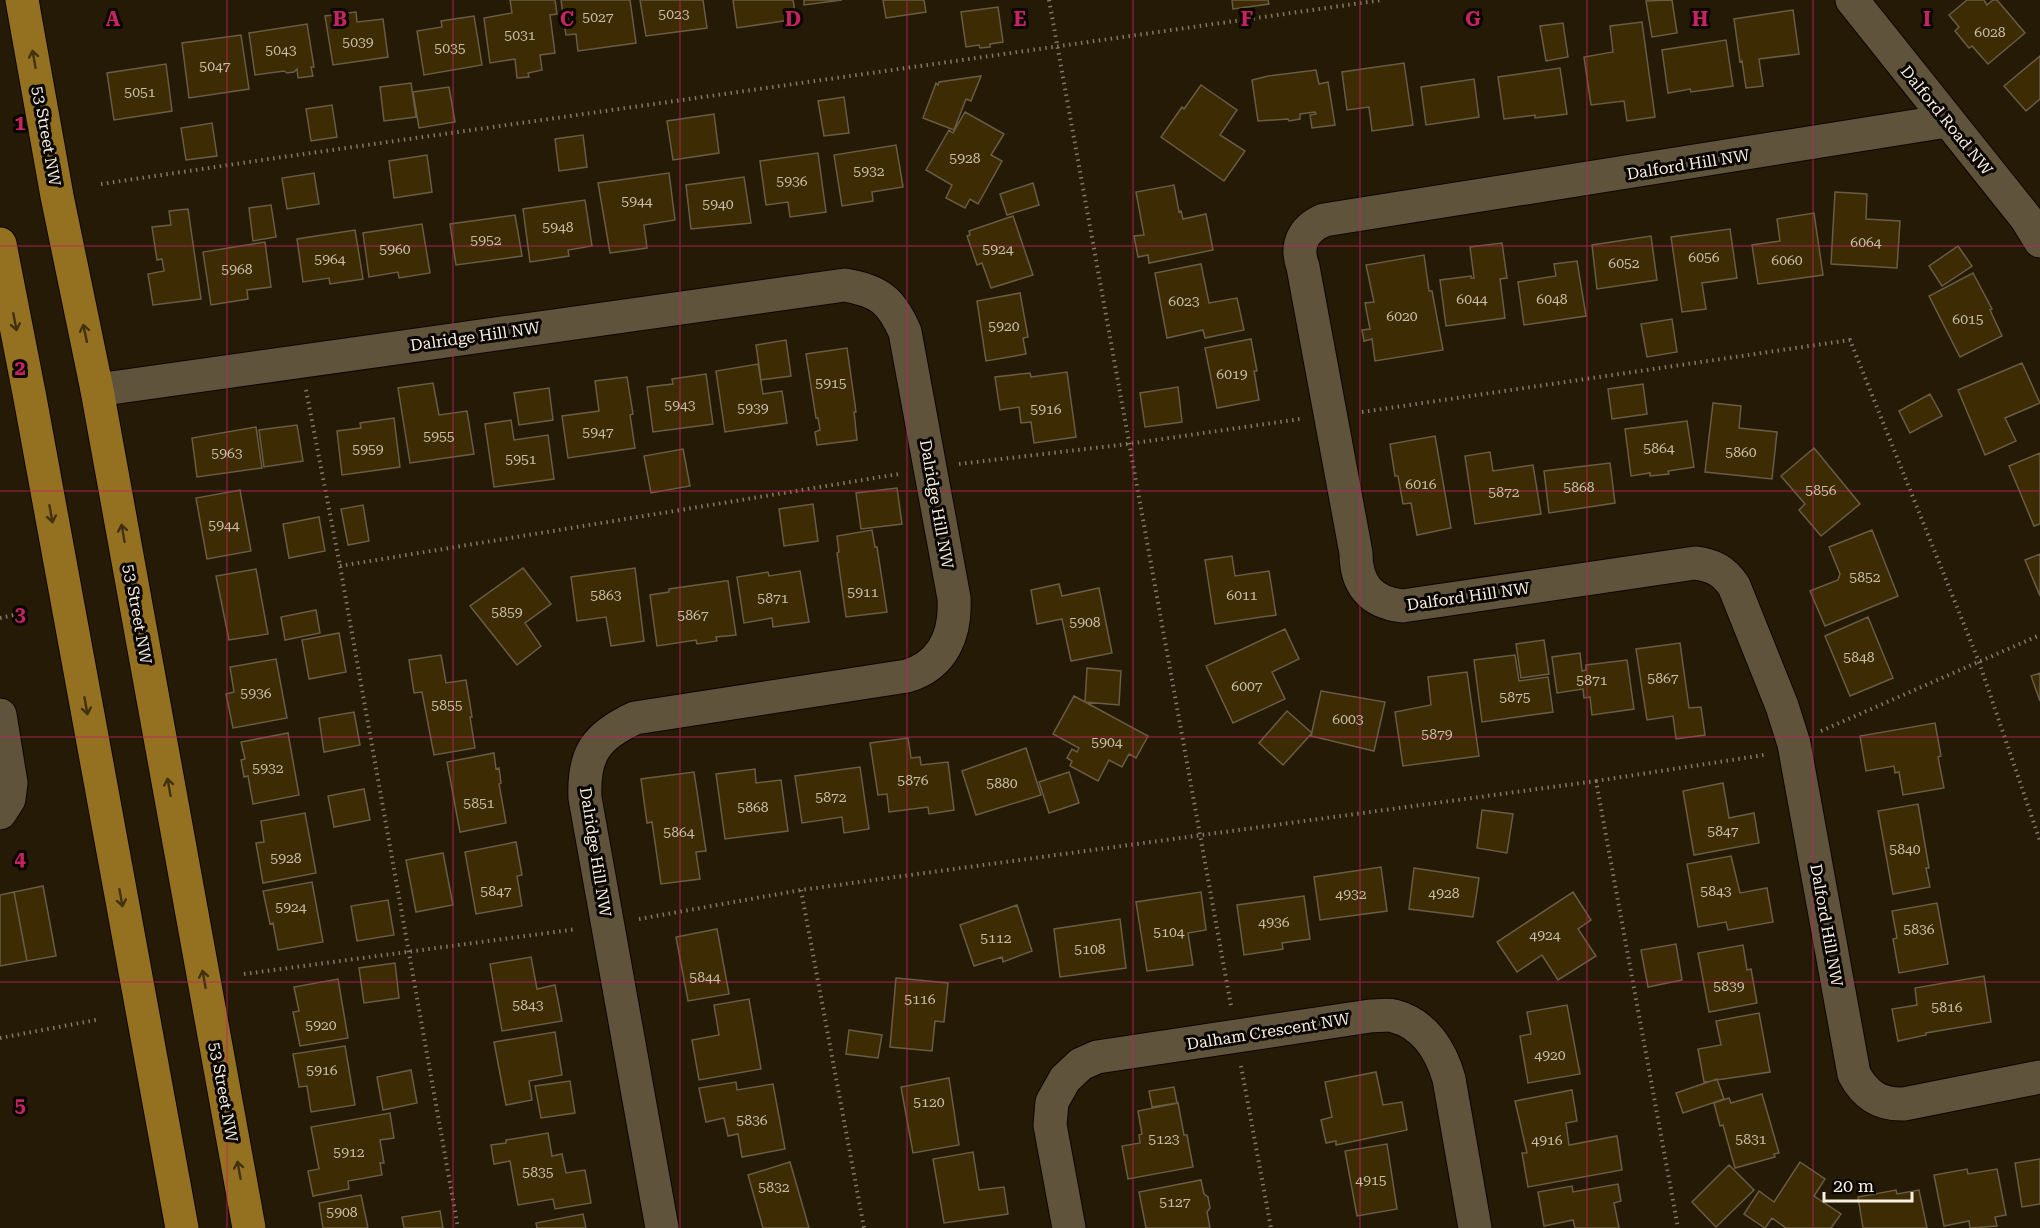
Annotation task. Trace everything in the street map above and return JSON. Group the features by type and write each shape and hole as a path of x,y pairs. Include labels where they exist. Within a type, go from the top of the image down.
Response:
{"main road":[{"name":"53 Street NW","path":"22,0 57,195 97,390 249,1228"},
{"path":"0,244 182,1228"}],"street":[{"name":"Dalford Road NW","path":"1852,0 2026,218 2040,241"},
{"name":"Dalford Hill NW","path":"1947,121 1324,220 1305,233 1301,240 1300,259 1353,541 1356,568 1361,581 1370,593 1379,600 1402,606 1695,563 1707,564 1718,569 1734,586 1782,706 1794,744 1854,1074 1860,1085 1879,1101 1904,1104 2040,1077"},
{"name":"Dalridge Hill NW","path":"97,390 845,285 867,289 885,300 897,313 905,332 954,598 955,616 952,631 944,647 933,662 918,673 907,676 635,718 606,734 595,746 588,759 584,777 585,798 662,1228"},
{"path":"0,715 11,783 9,799 0,813"},
{"name":"Dalham Crescent NW","path":"1069,1228 1050,1125 1052,1102 1065,1079 1081,1064 1098,1056 1370,1016 1393,1016 1414,1024 1429,1038 1444,1061 1475,1228"}],"path":[{"path":"1049,0 1271,1228"},
{"path":"101,184 1382,0"},
{"path":"1352,413 1850,340 1979,662 2040,841"},
{"path":"305,384 340,566 458,1228"},
{"path":"956,465 1128,444 1305,418"},
{"path":"340,566 910,472"},
{"path":"0,618 23,613"},
{"path":"1817,733 2040,635"},
{"path":"630,921 801,890 1202,837 1770,754"},
{"path":"1596,781 1678,1228"},
{"path":"801,890 864,1228"},
{"path":"244,974 583,928"},
{"path":"0,1038 96,1020"}],"building":[{"path":"510,0 555,0 557,14 550,15 555,53 540,55 542,70 528,73 529,77 517,78 515,59 490,63 484,18 512,13"},
{"path":"561,0 630,0 636,43 578,51 576,34 566,35"},
{"path":"640,0 703,0 707,28 646,36"},
{"path":"733,0 793,0 796,19 737,28"},
{"path":"804,0 842,0 804,5"},
{"path":"883,0 924,0 926,12 886,18"},
{"path":"1232,0 1268,0 1269,4 1233,9"},
{"path":"1672,0 1677,33 1652,37 1646,1"},
{"path":"1967,0 1984,0 1987,5 1997,0 2025,33 1988,64 1972,46 1969,48 1955,31 1959,27 1949,15"},
{"path":"998,7 1003,42 990,44 990,47 980,48 979,45 966,47 961,12"},
{"path":"1793,10 1799,54 1759,59 1763,86 1746,88 1734,19"},
{"path":"356,12 357,22 383,19 388,57 333,65 325,16"},
{"path":"474,16 482,65 424,75 417,31 442,27 441,21"},
{"path":"1642,22 1655,117 1627,121 1624,101 1591,105 1584,57 1613,52 1610,26"},
{"path":"1563,23 1568,57 1546,61 1540,26"},
{"path":"307,24 314,67 311,67 313,76 298,78 297,69 287,73 284,71 255,75 249,33"},
{"path":"241,35 249,89 189,98 182,43"},
{"path":"1726,40 1733,86 1668,93 1662,50"},
{"path":"2040,56 2040,99 2026,111 2004,86"},
{"path":"1404,63 1413,125 1372,131 1369,107 1347,110 1342,72"},
{"path":"166,64 172,111 114,120 107,73"},
{"path":"1560,68 1567,114 1504,119 1498,77"},
{"path":"1316,70 1319,84 1328,82 1335,125 1312,128 1310,115 1316,114 1315,112 1300,114 1300,119 1289,121 1288,119 1258,121 1252,80"},
{"path":"981,76 971,101 966,99 954,130 923,118 936,83 938,85 939,82"},
{"path":"1474,79 1479,117 1426,125 1421,87"},
{"path":"411,83 416,117 384,121 380,87"},
{"path":"1201,85 1237,110 1220,135 1245,151 1224,181 1161,137"},
{"path":"449,87 455,122 419,128 413,92"},
{"path":"844,97 849,133 824,136 818,101"},
{"path":"332,105 337,137 311,141 306,109"},
{"path":"965,112 1004,134 991,155 1002,161 978,204 970,199 965,208 946,198 952,185 926,170 949,130 953,133"},
{"path":"714,114 719,153 673,160 667,121"},
{"path":"212,123 217,156 186,160 181,128"},
{"path":"583,135 587,167 559,171 555,139"},
{"path":"896,145 903,187 872,192 873,201 842,206 834,155"},
{"path":"818,153 826,212 790,217 788,202 766,205 760,161"},
{"path":"427,155 432,192 394,198 389,161"},
{"path":"314,173 319,204 287,209 282,178"},
{"path":"669,173 675,220 644,225 647,248 610,253 598,183"},
{"path":"744,177 751,223 691,229 686,185"},
{"path":"1033,183 1039,205 1007,215 1000,194"},
{"path":"1174,185 1179,212 1181,211 1183,219 1206,214 1213,250 1149,263 1148,255 1138,257 1134,236 1144,235 1136,192"},
{"path":"1835,192 1867,194 1866,219 1900,221 1897,268 1831,264"},
{"path":"585,200 592,246 568,250 569,256 530,262 523,209"},
{"path":"271,205 276,237 253,241 249,208"},
{"path":"188,209 201,299 153,305 148,274 164,271 162,259 157,260 152,227 171,225 169,211"},
{"path":"1814,213 1823,275 1758,284 1752,245 1780,241 1777,219"},
{"path":"515,215 522,256 456,265 450,224"},
{"path":"1013,216 1033,275 991,288 982,263 977,265 967,236 970,235 969,231"},
{"path":"422,224 430,273 399,278 398,272 369,277 363,233"},
{"path":"1730,229 1737,278 1702,283 1706,309 1682,312 1671,237"},
{"path":"355,230 363,279 330,284 329,278 303,282 297,239"},
{"path":"1651,236 1657,280 1597,289 1592,245"},
{"path":"265,242 271,287 247,290 248,299 211,305 203,252"},
{"path":"1502,243 1507,278 1500,279 1505,318 1446,326 1440,280 1471,276 1474,278 1470,247"},
{"path":"1958,246 1972,266 1942,286 1929,266"},
{"path":"1424,255 1429,291 1432,291 1443,350 1375,361 1372,339 1364,341 1362,330 1370,329 1365,303 1374,302 1366,265"},
{"path":"1577,261 1586,316 1524,325 1518,282 1556,276 1554,264"},
{"path":"1201,264 1209,303 1237,298 1244,330 1205,338 1203,330 1167,338 1155,273"},
{"path":"1973,273 1992,309 1990,310 2002,336 1960,357 1929,296"},
{"path":"1020,293 1028,337 1023,338 1026,354 986,361 977,301"},
{"path":"1672,319 1677,352 1647,357 1641,324"},
{"path":"1251,339 1259,400 1217,408 1205,348"},
{"path":"786,340 791,376 761,380 756,345"},
{"path":"847,348 856,412 854,412 857,440 817,445 815,432 820,430 806,354"},
{"path":"2022,363 2040,403 2005,418 2016,441 1985,455 1958,390"},
{"path":"758,364 763,394 782,391 787,423 725,432 716,371"},
{"path":"1067,372 1076,437 1034,443 1031,422 1021,423 1019,407 1000,410 995,377 1030,373 1031,377"},
{"path":"706,374 713,424 653,432 647,387 673,384 672,379"},
{"path":"627,377 633,414 630,415 635,448 568,458 562,416 599,411 595,381"},
{"path":"433,383 439,415 467,411 474,454 410,463 398,388"},
{"path":"1643,384 1647,414 1612,419 1608,389"},
{"path":"1178,387 1182,422 1145,427 1140,393"},
{"path":"549,388 553,420 519,425 514,393"},
{"path":"1930,394 1942,416 1910,433 1899,411"},
{"path":"1713,403 1741,406 1739,428 1777,432 1772,479 1705,472"},
{"path":"394,418 400,467 342,475 337,431 361,428 360,423"},
{"path":"511,420 514,440 548,435 554,479 494,487 485,424"},
{"path":"1687,421 1694,467 1668,471 1669,474 1650,476 1650,473 1631,476 1625,429"},
{"path":"297,425 303,461 264,467 259,430"},
{"path":"256,427 262,468 197,477 192,438"},
{"path":"1435,436 1451,528 1417,535 1411,503 1403,504 1398,476 1395,476 1390,444"},
{"path":"1814,448 1860,504 1821,536 1799,510 1805,504 1781,476"},
{"path":"683,449 690,486 651,493 644,456"},
{"path":"1490,452 1493,471 1533,465 1541,514 1475,524 1465,456"},
{"path":"2040,453 2040,524 2034,526 2009,466"},
{"path":"1610,463 1615,503 1549,513 1544,471"},
{"path":"897,488 902,524 861,529 856,493"},
{"path":"240,490 251,551 207,559 196,498"},
{"path":"813,504 818,541 784,546 779,509"},
{"path":"363,505 369,541 348,545 341,509"},
{"path":"319,517 325,551 289,558 283,524"},
{"path":"872,530 875,547 877,547 887,612 846,617 837,553 839,552 837,536"},
{"path":"1872,530 1898,596 1825,626 1810,591 1838,580 1840,574 1829,547"},
{"path":"2040,554 2040,596 2025,560"},
{"path":"1232,556 1235,576 1269,571 1276,615 1215,624 1205,560"},
{"path":"523,568 551,604 525,623 541,646 517,665 470,606"},
{"path":"635,568 644,641 611,646 606,617 577,621 571,577"},
{"path":"256,569 268,634 229,640 216,576"},
{"path":"800,571 809,622 773,627 772,618 744,623 737,577 768,572 769,576"},
{"path":"728,581 736,635 716,637 717,641 697,644 696,640 657,646 650,595 669,592 669,589"},
{"path":"1059,584 1062,596 1099,588 1112,653 1071,661 1062,619 1037,624 1031,590"},
{"path":"316,610 320,633 285,640 281,617"},
{"path":"1868,617 1893,678 1850,696 1825,636"},
{"path":"1285,629 1299,659 1272,672 1285,699 1233,723 1206,666"},
{"path":"339,633 346,672 309,679 302,640"},
{"path":"1544,640 1549,674 1521,678 1516,644"},
{"path":"1680,643 1689,708 1701,707 1705,735 1676,739 1673,716 1647,720 1636,649"},
{"path":"1580,653 1582,671 1586,670 1586,665 1627,660 1634,709 1592,715 1590,697 1584,698 1583,689 1557,693 1552,657"},
{"path":"441,655 446,683 466,680 475,748 434,755 422,692 414,693 409,660"},
{"path":"1515,655 1519,681 1548,677 1553,712 1482,722 1474,660"},
{"path":"276,659 287,718 233,728 226,694 234,692 230,667"},
{"path":"1087,668 1121,671 1119,705 1085,702"},
{"path":"1467,672 1479,756 1403,766 1395,712 1431,705 1428,677"},
{"path":"2040,673 2040,701 2031,676"},
{"path":"1321,691 1385,702 1374,751 1311,736"},
{"path":"1074,696 1148,736 1136,758 1129,754 1122,767 1109,760 1098,781 1070,766 1072,761 1067,758 1072,749 1077,752 1079,748 1053,734"},
{"path":"1287,711 1312,733 1283,765 1259,743"},
{"path":"354,712 360,745 324,752 319,718"},
{"path":"1935,723 1944,788 1903,795 1899,772 1895,773 1894,766 1866,771 1860,736"},
{"path":"288,733 299,795 253,804 248,776 244,777 241,760 245,759 241,742"},
{"path":"908,738 911,758 920,757 921,765 948,762 954,810 929,814 928,807 889,812 887,794 878,795 870,743"},
{"path":"1026,748 1041,795 976,815 962,771"},
{"path":"494,753 496,769 499,768 501,783 499,784 506,823 460,832 447,762"},
{"path":"860,767 869,829 844,833 842,817 802,823 795,776"},
{"path":"755,769 756,783 781,780 788,831 725,839 716,774"},
{"path":"694,772 706,851 696,852 700,879 661,884 652,822 647,823 641,779"},
{"path":"1069,772 1079,803 1049,813 1039,782"},
{"path":"1723,783 1729,818 1754,813 1759,843 1694,855 1683,791"},
{"path":"364,789 370,820 334,827 328,796"},
{"path":"1918,804 1930,887 1893,894 1878,811"},
{"path":"1482,810 1513,814 1507,853 1477,848"},
{"path":"305,813 316,873 263,883 256,843 264,842 261,821"},
{"path":"516,842 522,875 517,876 522,906 476,914 465,852"},
{"path":"443,853 453,905 416,912 406,860"},
{"path":"1731,856 1740,893 1767,888 1773,922 1728,930 1726,922 1698,927 1687,864"},
{"path":"1381,867 1387,911 1320,920 1314,877"},
{"path":"1414,868 1479,878 1473,917 1409,909"},
{"path":"312,882 323,942 278,950 273,923 270,924 263,891"},
{"path":"43,886 56,956 27,961 14,892"},
{"path":"14,892 27,961 0,966 0,895"},
{"path":"1201,892 1206,930 1188,933 1193,965 1147,971 1136,902"},
{"path":"1573,892 1591,920 1578,929 1596,956 1558,980 1542,955 1517,972 1497,942"},
{"path":"1304,896 1310,939 1282,943 1283,949 1244,955 1237,905"},
{"path":"388,900 394,935 357,941 351,906"},
{"path":"1937,903 1948,964 1899,973 1893,939 1897,938 1892,911"},
{"path":"1017,905 1032,951 1003,962 1002,957 974,966 960,925"},
{"path":"1120,919 1126,968 1060,977 1054,929"},
{"path":"717,929 729,994 688,1001 676,937"},
{"path":"1676,944 1682,980 1648,987 1641,950"},
{"path":"1743,945 1747,970 1751,969 1757,1003 1709,1012 1698,953"},
{"path":"531,957 537,989 555,985 562,1021 502,1031 490,964"},
{"path":"395,963 399,998 364,1003 359,968"},
{"path":"1984,976 1991,1022 1926,1033 1926,1035 1898,1041 1892,1009 1917,1005 1915,988"},
{"path":"896,978 948,983 944,1022 935,1021 932,1051 890,1047"},
{"path":"338,979 348,1038 300,1046 293,1012 299,1011 294,987"},
{"path":"749,999 761,1069 699,1080 692,1040 719,1035 714,1005"},
{"path":"1567,1005 1580,1074 1528,1083 1520,1036 1531,1034 1527,1012"},
{"path":"1759,1013 1770,1072 1704,1082 1698,1049 1721,1045 1716,1021"},
{"path":"849,1030 882,1035 878,1058 846,1054"},
{"path":"555,1032 562,1075 529,1081 532,1100 506,1105 494,1042"},
{"path":"345,1046 355,1105 311,1112 307,1086 299,1087 293,1054"},
{"path":"411,1070 417,1103 383,1110 377,1077"},
{"path":"1376,1072 1383,1105 1402,1102 1407,1130 1336,1145 1336,1141 1326,1143 1321,1120 1332,1117 1325,1082"},
{"path":"949,1078 959,1145 913,1153 901,1087"},
{"path":"1717,1079 1724,1099 1683,1113 1676,1093"},
{"path":"570,1081 575,1113 541,1118 535,1086"},
{"path":"736,1082 737,1090 773,1084 785,1149 742,1157 738,1134 728,1136 724,1118 706,1122 699,1088"},
{"path":"1174,1087 1177,1103 1152,1107 1149,1091"},
{"path":"1572,1090 1577,1121 1566,1123 1569,1145 1617,1136 1622,1170 1528,1187 1522,1153 1527,1153 1515,1101"},
{"path":"1762,1094 1779,1153 1774,1154 1775,1157 1735,1168 1723,1125 1720,1126 1714,1103 1729,1098 1731,1103"},
{"path":"1178,1103 1193,1167 1128,1179 1122,1146 1140,1143 1139,1135 1142,1134 1138,1111"},
{"path":"390,1113 394,1138 380,1140 384,1163 380,1163 382,1175 348,1181 349,1189 313,1196 308,1171 319,1169 311,1127"},
{"path":"548,1133 552,1156 562,1154 566,1173 585,1170 591,1203 555,1209 553,1199 518,1205 510,1161 494,1164 491,1145 506,1143 506,1140"},
{"path":"1387,1144 1397,1209 1357,1216 1345,1151"},
{"path":"973,1152 979,1190 1004,1187 1008,1214 944,1223 933,1159"},
{"path":"2040,1159 2040,1204 2022,1207 2015,1163"},
{"path":"790,1162 809,1228 763,1228 748,1175"},
{"path":"1800,1162 1825,1179 1814,1196 1841,1214 1831,1228 1786,1228 1772,1218 1765,1228 1744,1214 1759,1191 1774,1202"},
{"path":"1729,1165 1754,1190 1716,1227 1692,1202"},
{"path":"1967,1169 1968,1174 1997,1169 2006,1215 1995,1217 1997,1226 1970,1228 1969,1221 1944,1226 1934,1175"},
{"path":"1201,1180 1204,1194 1208,1197 1210,1208 1207,1212 1210,1228 1146,1228 1139,1192"},
{"path":"1618,1184 1621,1201 1614,1203 1619,1228 1575,1228 1573,1220 1544,1226 1538,1192 1572,1186 1573,1192"},
{"path":"1896,1190 1897,1194 1919,1190 1927,1228 1863,1228 1858,1197"},
{"path":"361,1195 368,1228 323,1228 319,1203"},
{"path":"440,1211 443,1228 404,1228 402,1217"},
{"path":"583,1214 586,1228 537,1228 536,1223"}]}
